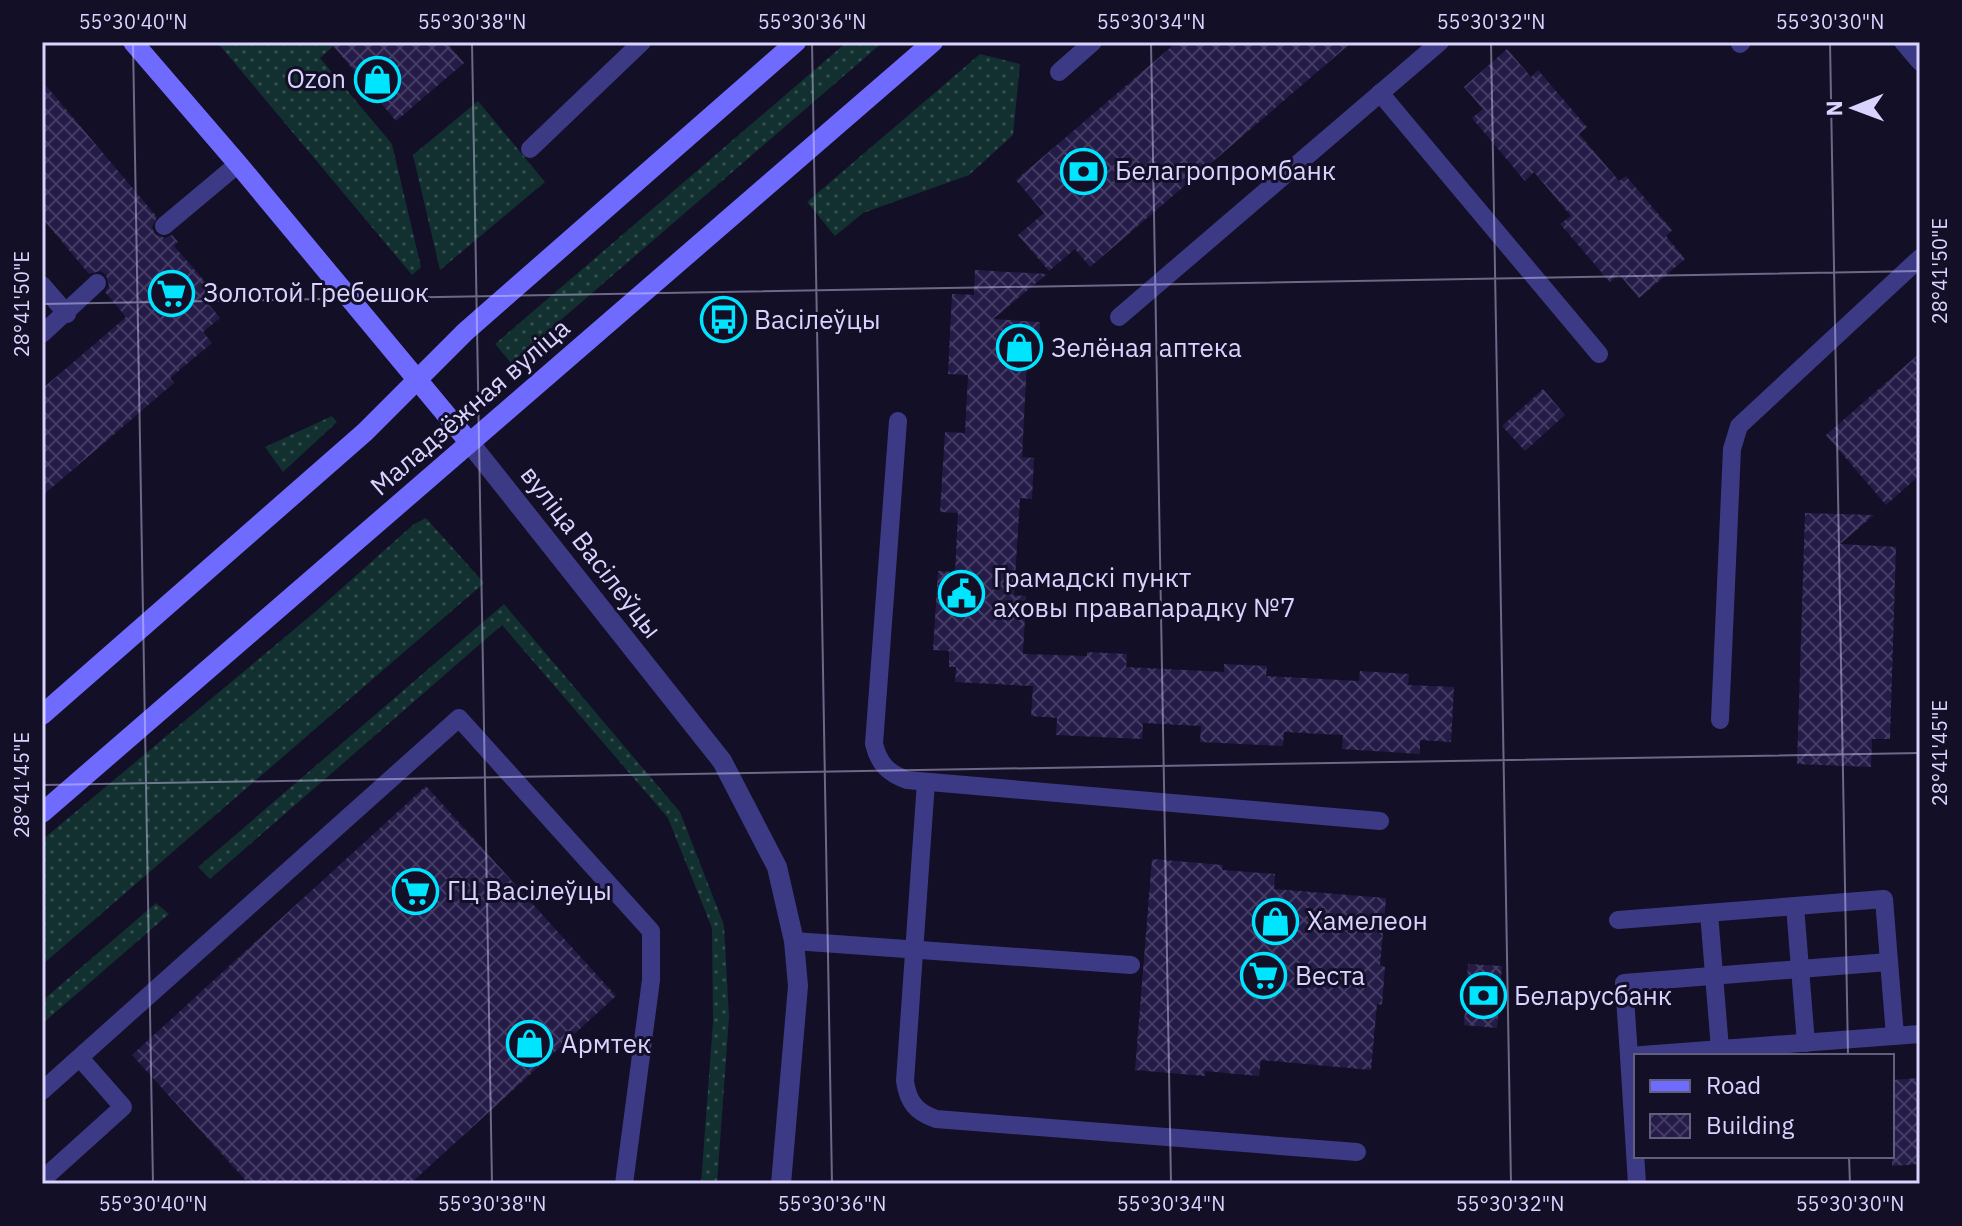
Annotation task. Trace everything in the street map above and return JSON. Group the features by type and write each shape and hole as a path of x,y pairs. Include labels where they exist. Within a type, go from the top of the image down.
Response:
{"main road":[{"name":"вуліца Васілеўцы","path":"133,42 469,442"},
{"name":"Маладзёжная вуліца","path":"42,715 365,432 465,332 796,42"},
{"name":"Маладзёжная вуліца","path":"42,813 933,42"}],"street":[{"name":"вуліца Васілеўцы","path":"469,442 722,761 777,867 794,941 798,986 781,1184"}],"lane":[{"path":"530,149 642,42"},
{"path":"1059,72 1093,42"},
{"path":"1119,317 1440,42"},
{"path":"1903,42 1920,62"},
{"path":"1380,93 1599,354"},
{"path":"164,226 238,164"},
{"path":"1720,720 1732,449 1739,426 1920,258"},
{"path":"42,334 97,283"},
{"path":"42,285 67,314"},
{"path":"898,421 874,744 884,768 894,776 926,782 1380,821"},
{"path":"42,1091 459,718 651,931 651,980 624,1184"},
{"path":"926,782 905,1081 913,1106 936,1119 1357,1152"},
{"path":"1618,920 1884,899 1895,1036"},
{"path":"1795,906 1806,1043"},
{"path":"1709,913 1720,1049"},
{"path":"794,941 1131,965"},
{"path":"1634,1136 1624,983 1888,962"},
{"path":"1655,1054 1920,1034"},
{"path":"1629,1056 1634,1056"},
{"path":"42,1180 123,1107 80,1058"},
{"path":"1635,1158 1637,1184"}],"green space":[{"path":"217,42 338,42 320,58 392,144 421,267 412,275"},
{"path":"847,42 883,42 511,363 495,344"},
{"path":"980,54 1020,64 1013,135 969,175 863,213 835,236 807,202"},
{"path":"478,101 545,182 440,270 413,155"},
{"path":"332,416 337,422 283,472 265,447"},
{"path":"426,518 484,583 42,965 42,840 315,612 414,524"},
{"path":"504,604 680,812 724,925 729,1017 717,1184 701,1184 713,1022 712,928 668,818 502,625 210,879 198,867"},
{"path":"156,903 169,914 42,1024 42,1001"}],"building":[{"path":"330,42 446,42 464,63 396,121"},
{"path":"1177,42 1352,42 1090,267 1075,249 1049,271 1018,235 1044,213 1016,180"},
{"path":"1507,49 1531,77 1538,70 1587,127 1579,134 1619,181 1626,176 1672,230 1666,236 1685,259 1639,298 1619,274 1610,282 1560,224 1571,216 1534,172 1525,181 1472,118 1483,109 1464,87"},
{"path":"42,81 157,217 152,227 155,234 165,238 172,235 178,242 174,246 214,292 204,299 220,318 203,332 212,343 170,378 174,383 42,496 42,389 126,317 105,292 109,286 106,275 100,271 89,274 42,218"},
{"path":"975,270 1047,274 993,319 1040,322 1038,361 1027,361 1022,457 1034,458 1032,499 1020,498 1014,595 1026,596 1023,654 1127,654 1126,667 1224,672 1224,664 1267,666 1266,676 1359,681 1360,671 1409,674 1408,685 1454,687 1451,742 1420,740 1420,754 1342,749 1343,735 1284,732 1283,746 1200,742 1201,726 1143,723 1142,739 1056,735 1057,718 1031,716 1033,686 955,682 956,667 949,667 949,651 933,650 938,571 955,572 958,513 940,512 945,432 965,433 968,375 948,374 952,294 974,295"},
{"path":"1920,353 1920,475 1886,505 1826,435"},
{"path":"1543,389 1565,415 1525,451 1502,426"},
{"path":"1805,513 1874,515 1840,544 1896,547 1890,739 1872,739 1871,767 1797,764"},
{"name":"ГЦ Васілеўцы","path":"426,786 616,996 410,1184 249,1184 132,1055"},
{"name":"Веста","path":"1152,859 1223,865 1222,870 1275,874 1274,889 1386,898 1380,966 1385,967 1382,1005 1377,1004 1371,1070 1261,1060 1259,1076 1205,1071 1205,1076 1135,1070"},
{"name":"Беларусбанк","path":"1468,964 1502,966 1497,1028 1464,1025"},
{"path":"1920,1078 1920,1164 1892,1166 1894,1080"}],"place":[{"name":"Ozon","path":"377,79"},
{"name":"Белагропромбанк","path":"1084,171"},
{"name":"Золотой Гребешок","path":"172,293"},
{"name":"Васілеўцы","path":"723,320"},
{"name":"Зелёная аптека","path":"1020,348"},
{"name":"Грамадскі пункт аховы правапарадку №7","path":"962,593"},
{"name":"ГЦ Васілеўцы","path":"416,891"},
{"name":"Хамелеон","path":"1276,921"},
{"name":"Веста","path":"1264,976"},
{"name":"Беларусбанк","path":"1483,996"},
{"name":"Армтек","path":"530,1044"}]}
